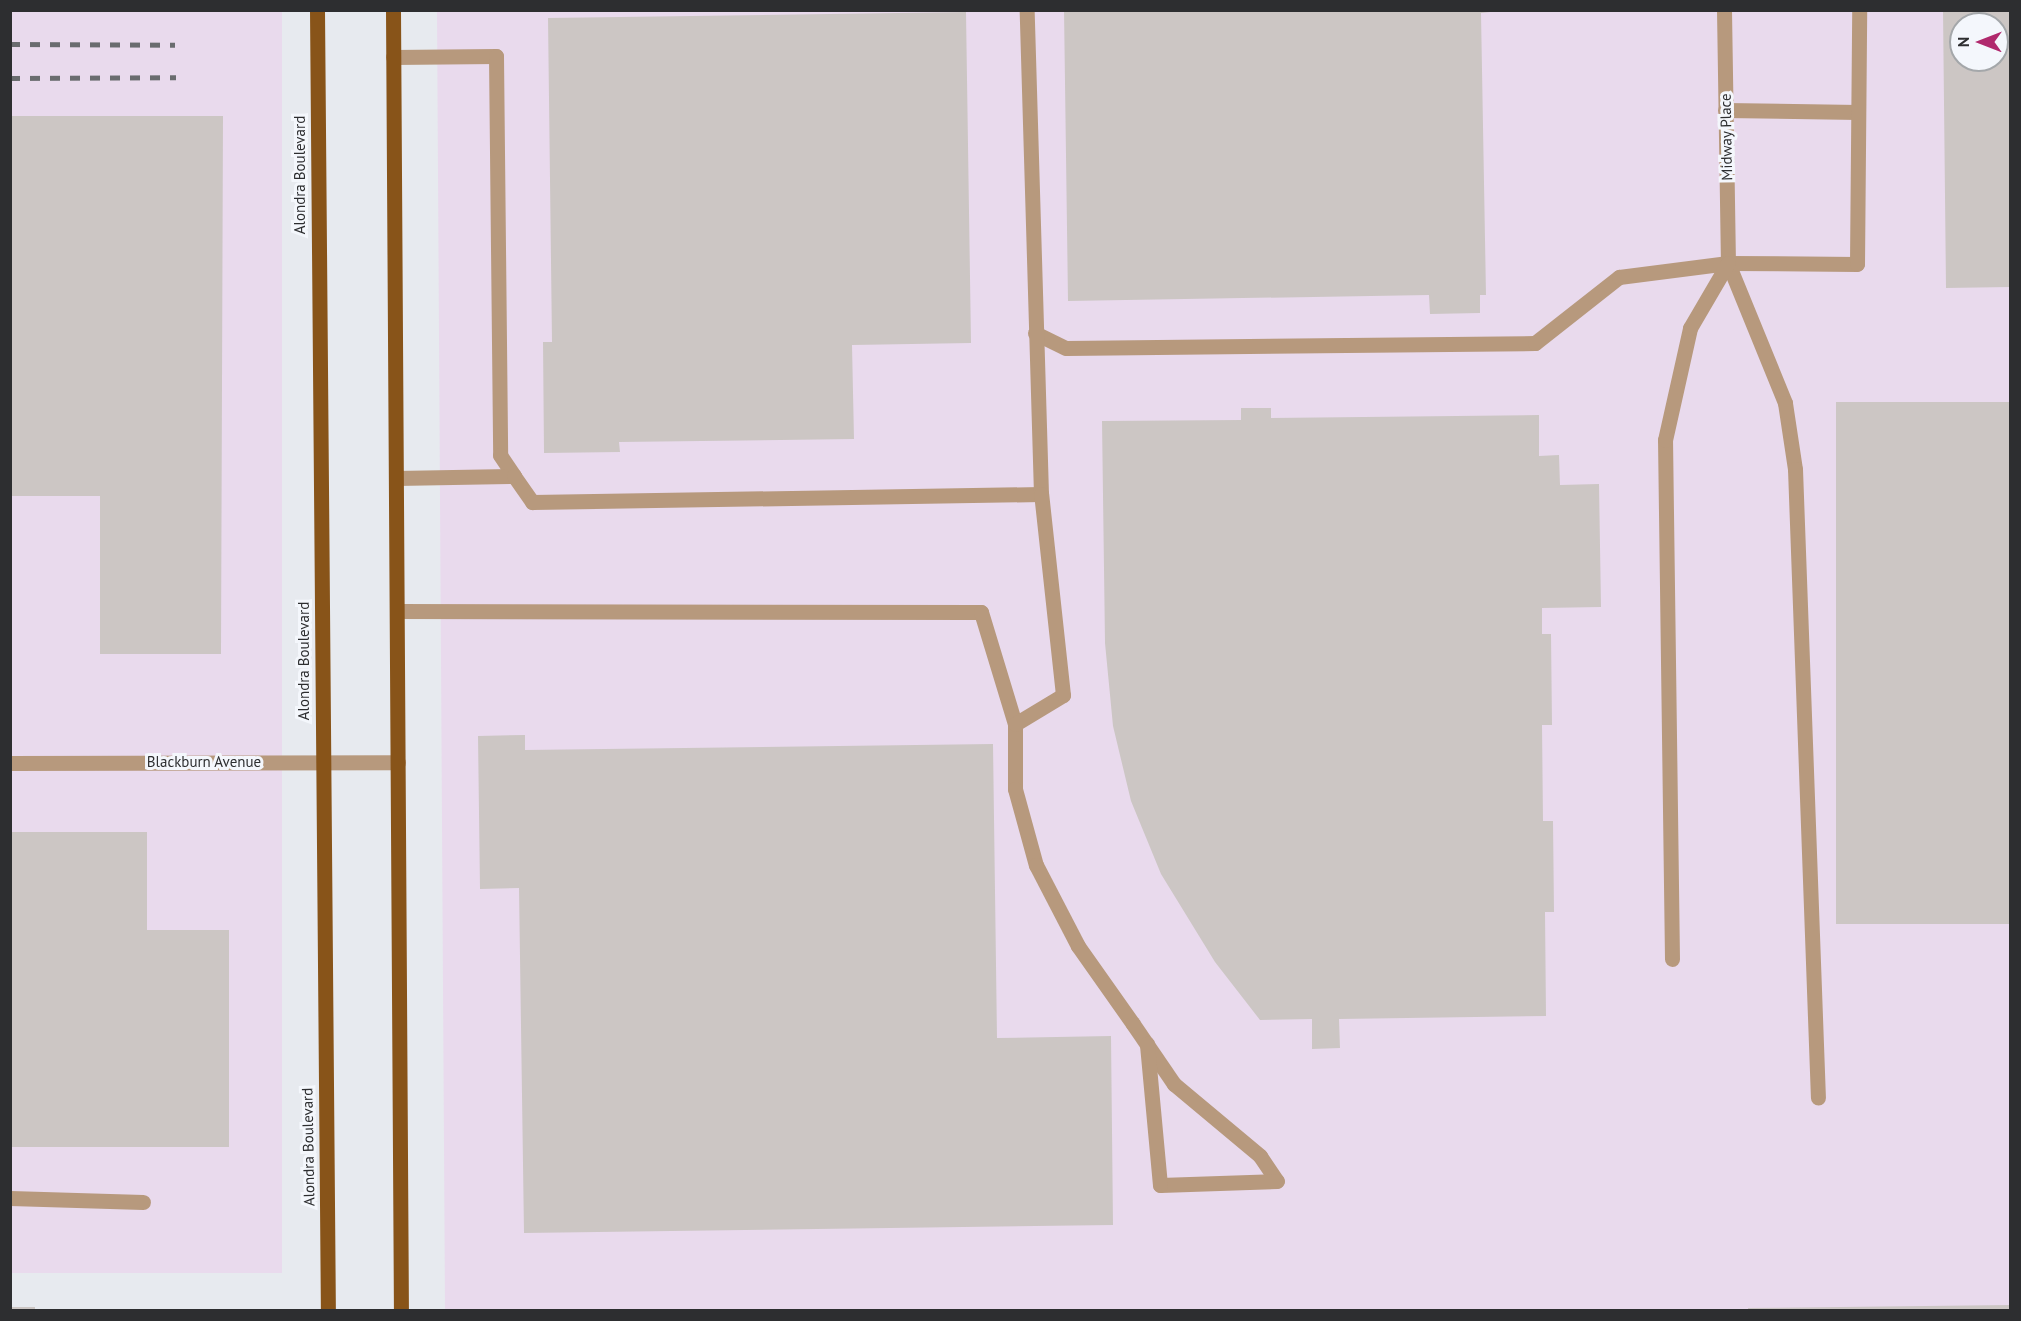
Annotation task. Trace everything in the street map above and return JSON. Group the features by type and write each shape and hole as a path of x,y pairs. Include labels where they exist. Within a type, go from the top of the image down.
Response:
{"main road":[{"name":"Alondra Boulevard","path":"317,10 328,1311"},
{"path":"393,10 401,1311"}],"street":[{"path":"1015,724 1063,695 1041,494 1027,10"},
{"name":"Midway Place","path":"1724,10 1728,263"},
{"path":"1035,333 1066,348 1534,344 1619,277 1728,263 1857,264 1859,10"},
{"path":"393,57 496,56 500,454 532,502 1041,494"},
{"path":"1725,110 1858,112"},
{"path":"1672,959 1665,440 1690,328 1728,263"},
{"path":"1728,263 1785,403 1795,469 1818,1098"},
{"path":"396,478 513,476"},
{"path":"397,611 981,612 1015,724 1015,789 1036,865 1078,946 1147,1044 1174,1084 1260,1156 1277,1181 1160,1185 1147,1044"},
{"name":"Blackburn Avenue","path":"10,763 398,762"},
{"path":"10,1198 143,1202"}],"shaded area":[{"path":"10,11 282,11 282,1273 10,1273"},
{"path":"437,11 2010,11 2010,1310 445,1310"}],"building":[{"path":"1064,10 1509,10 1481,13 1486,295 1480,295 1480,313 1430,314 1429,295 1068,301"},
{"path":"1943,10 2010,10 2010,287 1946,288"},
{"path":"966,12 971,343 852,345 854,439 619,442 620,452 544,453 543,342 552,342 548,18"},
{"path":"10,116 223,116 221,654 100,654 100,496 10,496"},
{"path":"1836,402 2010,402 2010,924 1836,924"},
{"path":"1241,408 1271,408 1271,418 1539,415 1539,456 1559,455 1560,485 1599,484 1601,607 1542,608 1542,634 1551,634 1552,725 1542,725 1543,821 1553,821 1554,912 1545,912 1546,1016 1339,1019 1340,1048 1312,1049 1312,1019 1260,1020 1215,962 1161,874 1131,801 1113,726 1105,643 1102,421 1241,420"},
{"path":"525,735 525,750 993,744 997,1038 1111,1036 1113,1225 524,1233 519,888 480,889 478,736"},
{"path":"10,832 147,832 147,930 229,930 229,1147 10,1147"},
{"path":"2010,1305 2010,1310 1748,1310 1748,1308"},
{"path":"12,1307 35,1307 35,1310 12,1310"}],"railway":[{"path":"10,44 175,45"},
{"path":"10,78 176,77"}]}
